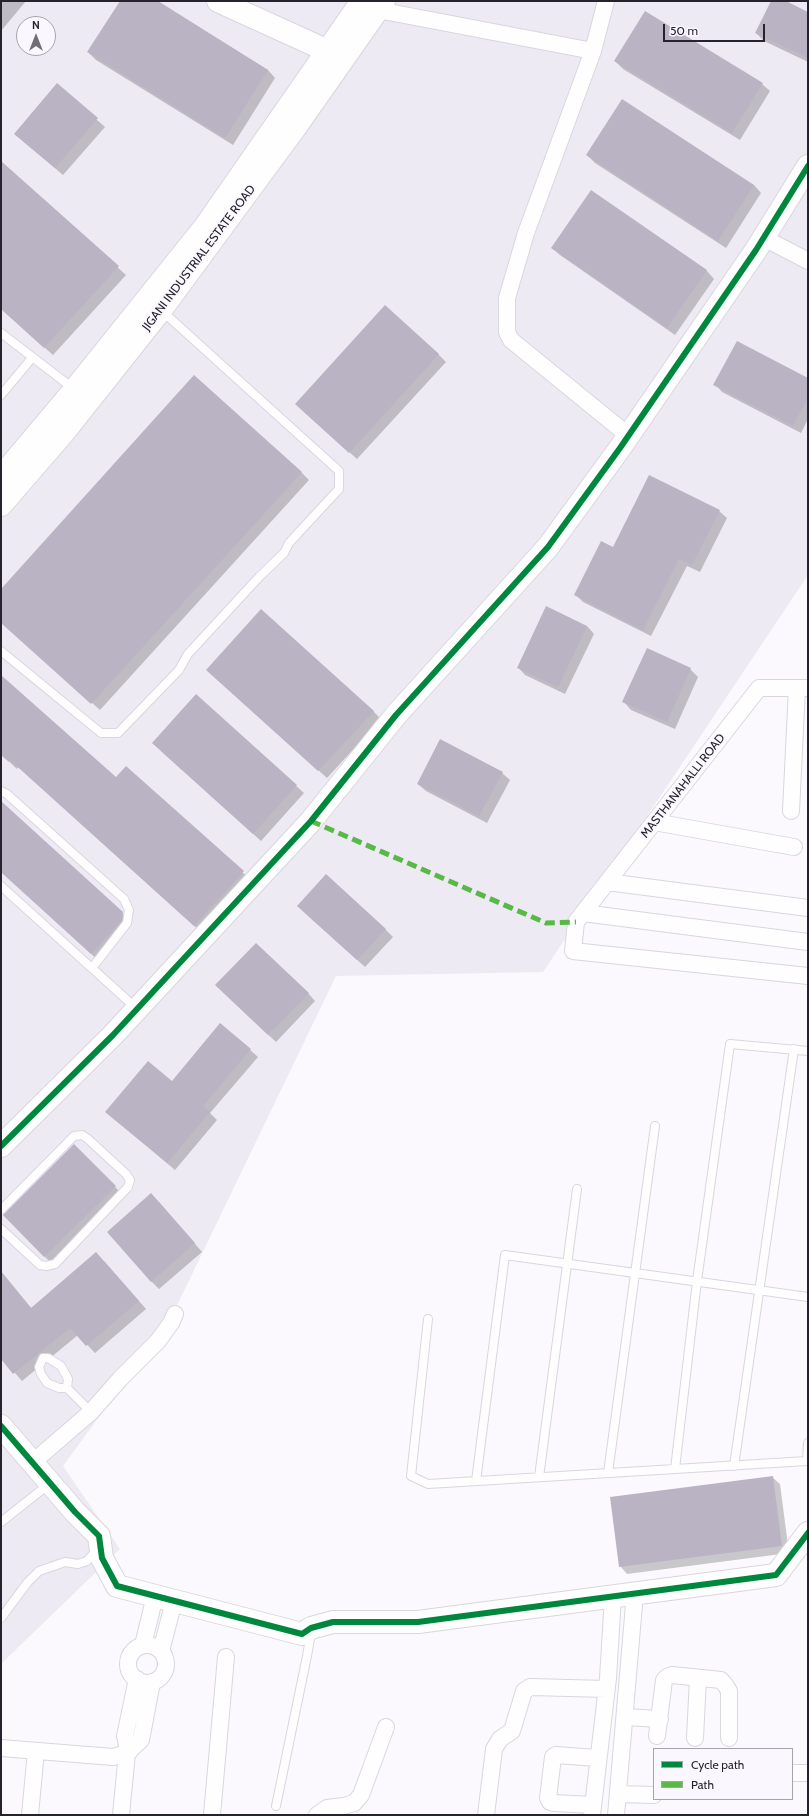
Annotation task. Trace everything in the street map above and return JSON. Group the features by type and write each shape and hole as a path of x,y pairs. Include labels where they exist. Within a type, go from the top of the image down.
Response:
{"street":[{"path":"218,1 336,55"},
{"path":"606,1 593,51 526,233 507,298 507,332 511,340 629,436"},
{"path":"375,4 593,51"},
{"name":"JIGANI INDUSTRIAL ESTATE ROAD","path":"1,477 75,389 204,228 375,4"},
{"name":"JIGANI INDUSTRIAL ESTATE ROAD","path":"1,504 65,431 161,310 295,128 336,55"},
{"path":"1,1146 112,1035 311,821 396,715 548,547 629,436 764,238 808,166"},
{"path":"764,238 808,261"},
{"name":"MASTHANAHALLI ROAD","path":"580,918 759,688 802,688"},
{"path":"791,811 802,688"},
{"path":"654,822 794,847"},
{"path":"607,882 808,908"},
{"path":"808,942 580,918 573,951 808,976"},
{"path":"33,1462 91,1412 120,1379 158,1341 171,1324 175,1314"},
{"path":"1,1426 50,1483 99,1536 102,1558 117,1586 302,1634 311,1628 333,1622 418,1622 776,1575 808,1533"},
{"path":"616,1815 636,1593"},
{"path":"597,1758 553,1756 548,1798 550,1802 592,1810 607,1683 613,1597"},
{"path":"143,1646 164,1598"},
{"path":"161,1651 164,1598"},
{"path":"143,1646 154,1646 161,1651 165,1659 165,1670 162,1675 144,1681 131,1674 128,1662 133,1651 143,1646"},
{"path":"212,1815 226,1657"},
{"path":"657,1736 664,1680 672,1675 721,1680 729,1691 729,1738"},
{"path":"486,1815 494,1749 500,1739 512,1732 524,1691 530,1687 607,1683 628,1678"},
{"path":"695,1738 698,1678"},
{"path":"1,1748 113,1757 128,1752 141,1740 144,1681"},
{"path":"625,1717 660,1719"},
{"path":"317,1815 327,1808 354,1803 362,1795 386,1727"},
{"path":"30,1815 36,1751"},
{"path":"121,1815 128,1752"},
{"path":"793,1773 808,1773"},
{"path":"618,1794 653,1795"}],"lane":[{"path":"1,651 102,733 118,733 179,670 188,654 260,576 284,554 289,543 339,489 339,471 161,310"},
{"path":"1,333 32,358 75,389"},
{"path":"1,395 32,358"},
{"path":"1,791 7,794 124,899 129,910 127,923 92,968"},
{"path":"1,886 136,1008"},
{"path":"675,1469 697,1281 730,1044 808,1051"},
{"path":"734,1466 761,1290 794,1049"},
{"path":"608,1473 655,1126"},
{"path":"1,1210 74,1136 82,1135 88,1139 126,1174 130,1180 128,1187 55,1264 46,1266 40,1264 1,1229"},
{"path":"539,1477 577,1189"},
{"path":"476,1481 506,1255 808,1297"},
{"path":"428,1319 411,1476 428,1484 807,1461 808,1443"},
{"path":"67,1388 91,1412"},
{"path":"3,1518 50,1483"},
{"path":"1,1618 27,1582 39,1571 65,1562 78,1564 87,1561 100,1547"},
{"path":"276,1806 308,1656 311,1628"}],"shaded area":[{"path":"1,1 808,1 808,575 543,972 336,976 170,1320 63,1466 120,1549 1,1664"}],"building":[{"path":"120,1 158,1 268,70 225,138 87,52"},
{"path":"771,1 786,1 808,12 808,58 755,33"},
{"path":"645,11 763,83 732,133 614,61"},
{"path":"57,83 98,118 55,168 14,134"},
{"path":"622,99 754,185 718,241 586,155"},
{"path":"1,161 119,266 44,348 1,309"},
{"path":"591,190 707,270 667,328 551,248"},
{"path":"385,305 439,354 349,453 295,404"},
{"path":"737,341 808,378 808,398 793,426 713,385"},
{"path":"194,375 302,472 91,704 1,623 1,589"},
{"path":"649,475 720,510 692,565 679,559 643,630 574,595 601,541 613,547"},
{"path":"546,606 587,626 558,687 517,668"},
{"path":"261,609 374,711 318,771 206,670"},
{"path":"647,648 691,668 667,722 622,702"},
{"path":"1,675 116,777 126,766 244,871 194,926 10,760 9,762 1,755"},
{"path":"196,694 297,785 253,834 152,743"},
{"path":"440,739 503,772 479,816 417,784"},
{"path":"1,801 123,912 122,920 91,954 1,872"},
{"path":"326,874 386,929 357,960 297,906"},
{"path":"256,943 309,993 268,1035 215,985"},
{"path":"220,1023 251,1049 203,1106 210,1112 167,1163 105,1112 148,1061 172,1081"},
{"path":"74,1144 116,1186 44,1257 3,1215"},
{"path":"151,1193 195,1243 151,1282 107,1232"},
{"path":"96,1252 139,1301 86,1346 70,1328 13,1374 1,1359 1,1271 31,1308"},
{"path":"773,1476 782,1546 619,1567 610,1497"}],"marked path":[{"path":"311,821 546,923 576,922"}],"cycle path":[{"path":"1,1146 113,1035 311,821 396,715 548,547 620,448 756,250 808,166"},
{"path":"1,1426 75,1512 99,1536 102,1558 117,1586 302,1634 311,1628 333,1622 418,1622 776,1575 808,1533"}]}
